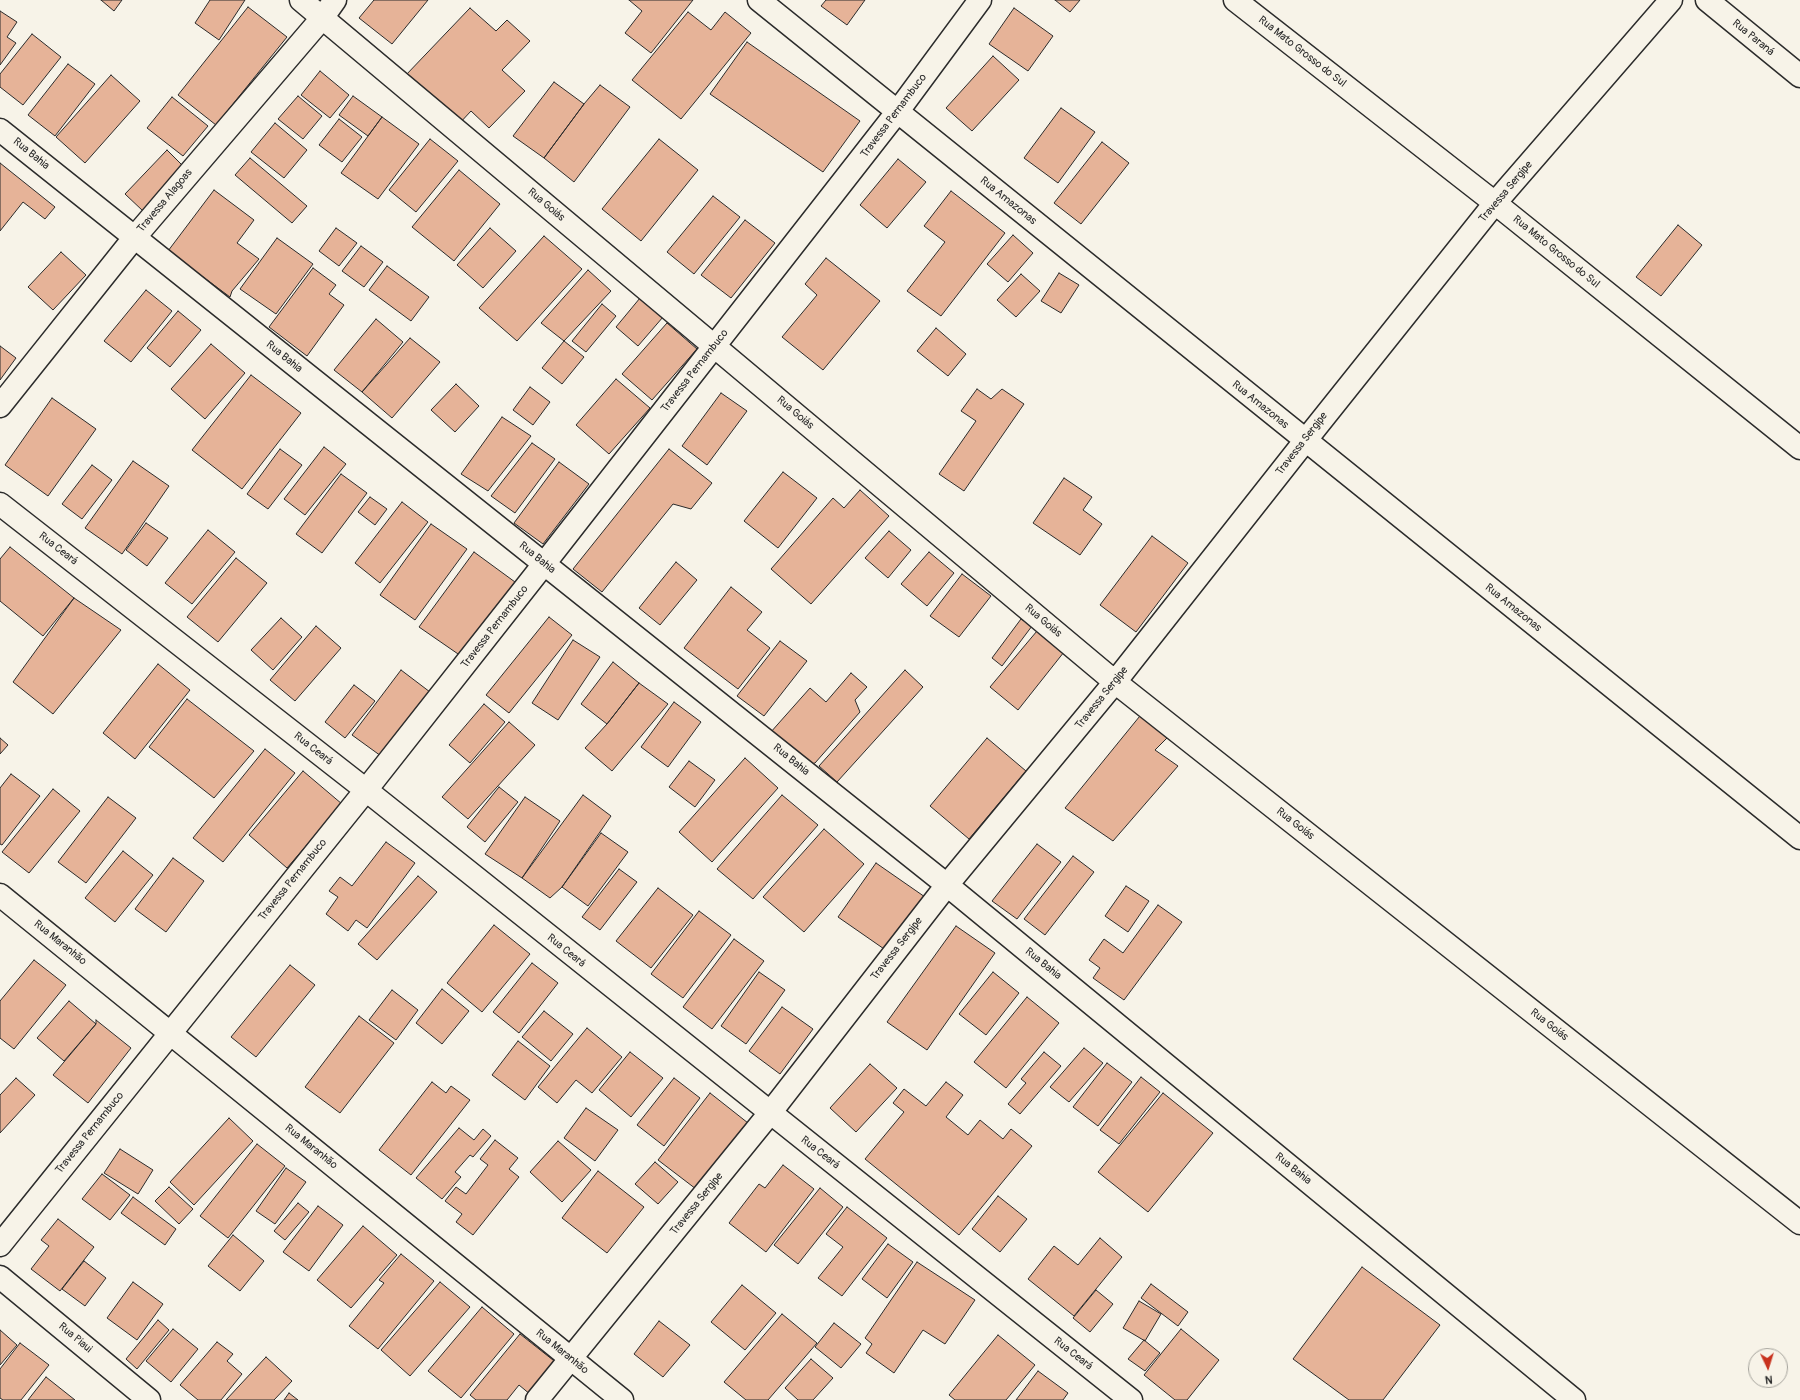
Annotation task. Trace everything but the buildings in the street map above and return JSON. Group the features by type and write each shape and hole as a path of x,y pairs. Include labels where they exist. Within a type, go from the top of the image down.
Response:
{"street":[{"name":"Rua Goiás","path":"301,0 329,8 715,346 1115,682 1800,1223"},
{"name":"Rua Amazonas","path":"759,0 1800,838"},
{"name":"Travessa Pernambuco","path":"0,1246 366,790 544,564 898,112 980,0"},
{"name":"Rua Mato Grosso do Sul","path":"1235,0 1495,203 1800,448"},
{"name":"Travessa Sergipe","path":"537,1400 770,1114 947,885 1115,682 1495,203 1671,0"},
{"name":"Rua Paraná","path":"1706,0 1800,76"},
{"name":"Travessa Alagoas","path":"0,406 134,238 329,8"},
{"name":"Rua Bahia","path":"0,130 947,885 1574,1400"},
{"name":"Rua Ceará","path":"0,504 366,790 770,1114 1131,1400"},
{"name":"Rua Maranhão","path":"0,895 171,1032 622,1400"},
{"name":"Rua Piaui","path":"0,1277 149,1400"}]}
